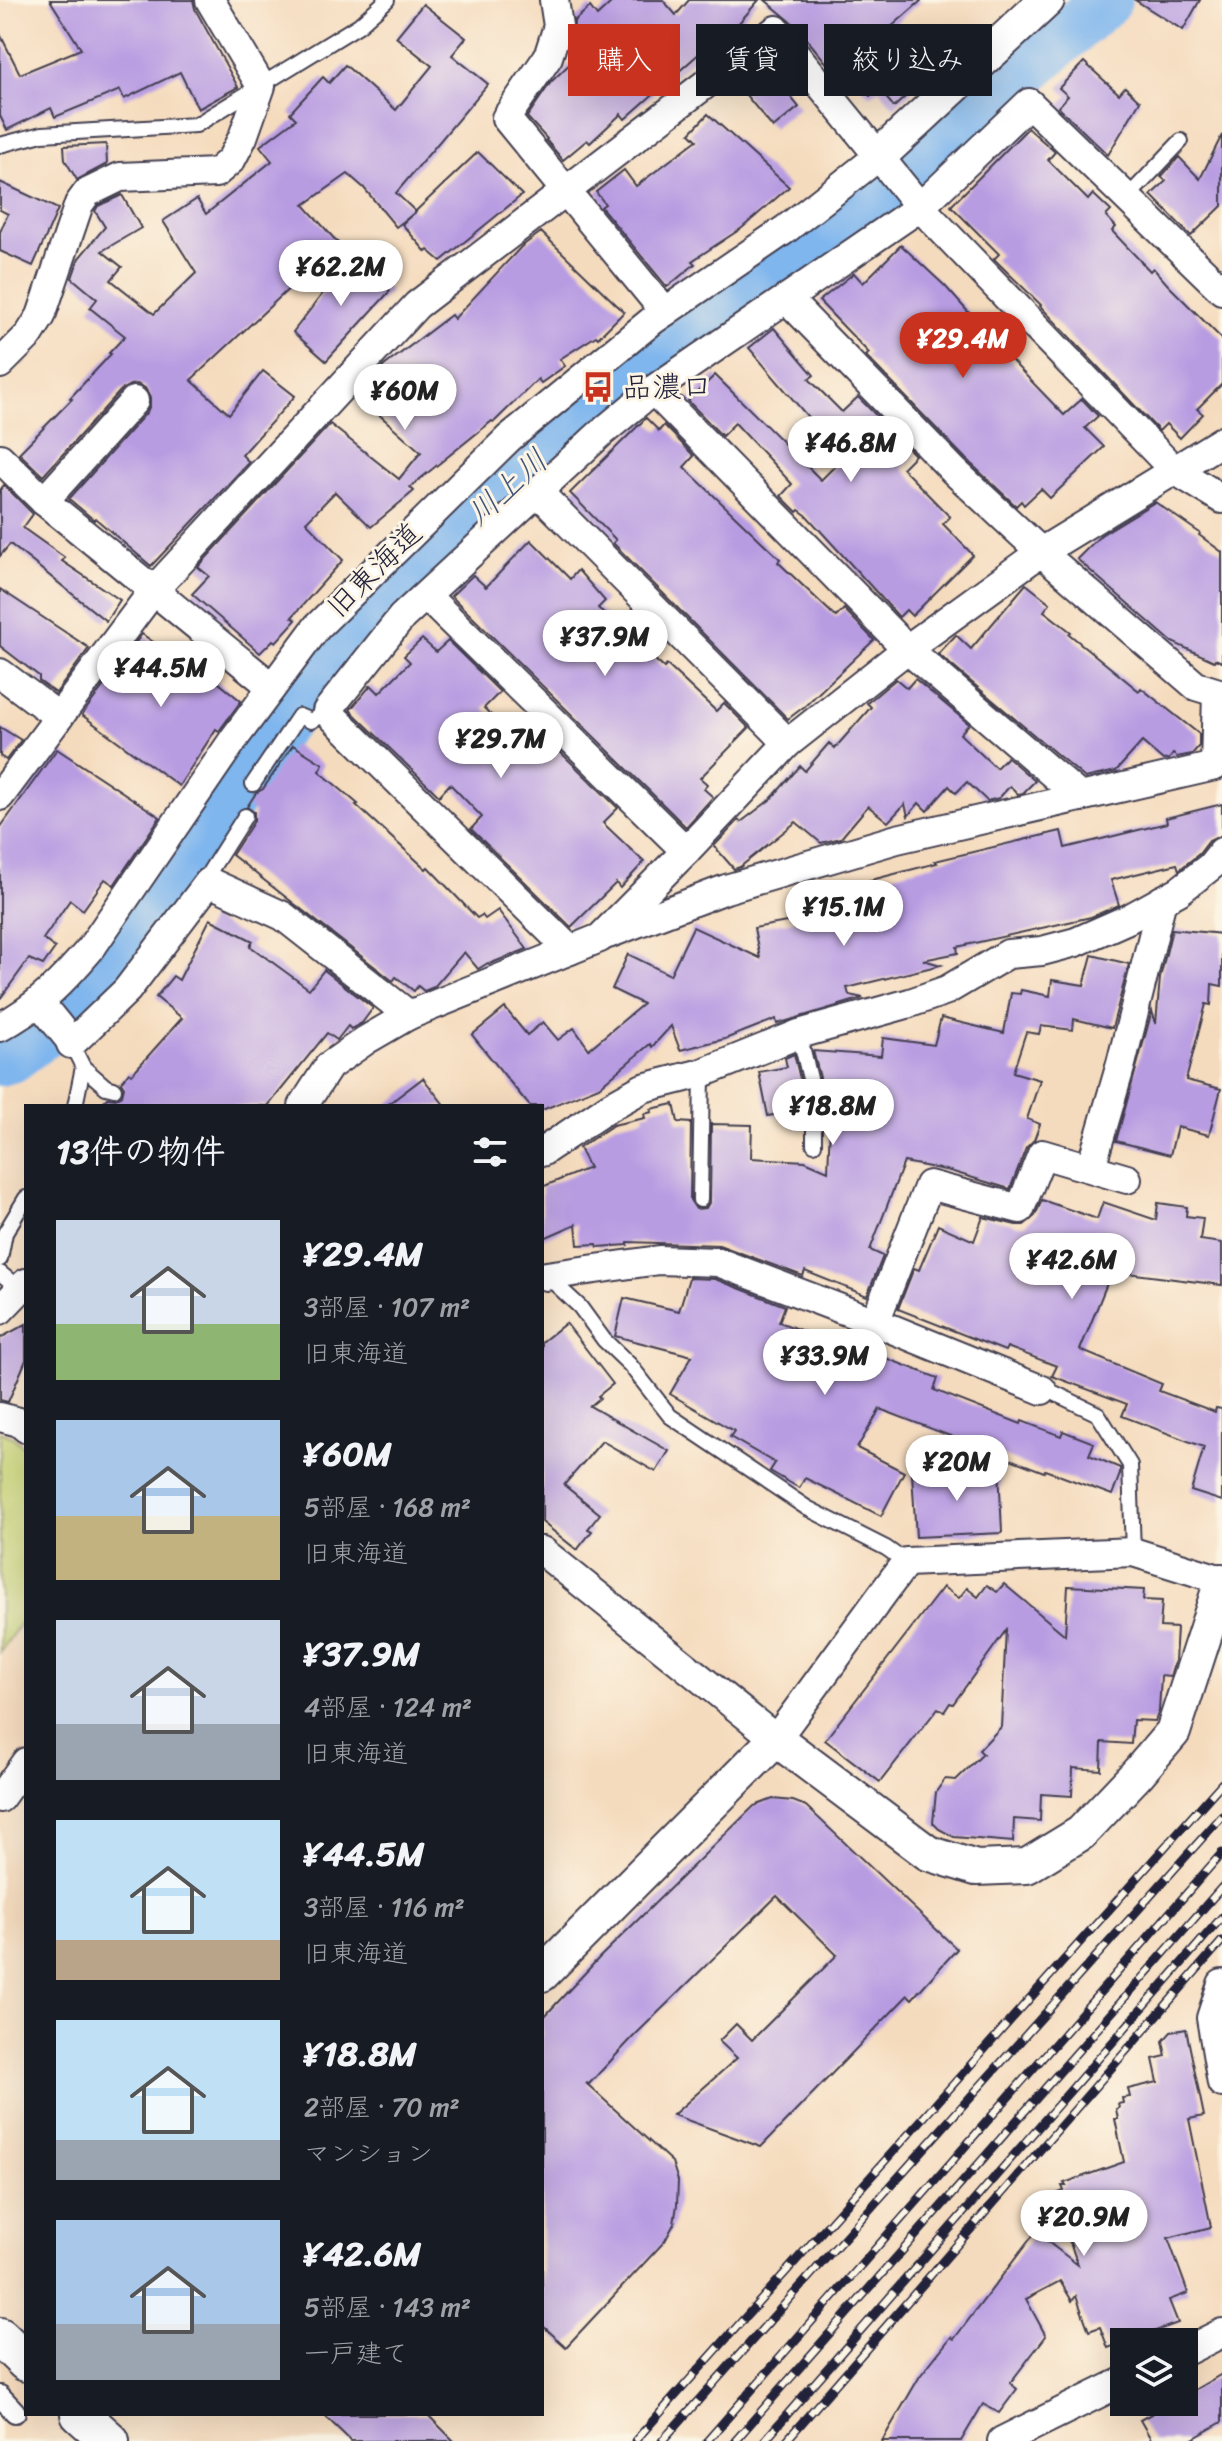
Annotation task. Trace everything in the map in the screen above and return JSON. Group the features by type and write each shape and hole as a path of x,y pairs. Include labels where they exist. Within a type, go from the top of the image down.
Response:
{"main road":[{"path":"0,2337 24,2360"}],"street":[{"path":"0,364 29,335 41,316 79,204 87,193 120,177 216,173 231,160 243,137 261,86 210,0"},
{"path":"554,0 558,26 548,57 506,118 665,312"},
{"name":"旧東海道","path":"0,1027 43,1008 91,948 236,736 317,627 509,438 665,312 884,163 1047,0"},
{"path":"0,796 153,591 417,305 776,30 918,204 1173,469 1222,499"},
{"path":"570,950 327,711 402,617 600,434 653,390 787,299 918,204 1029,103 1222,290"},
{"path":"304,1104 329,1066 409,1015 726,889 897,839 1215,766 1220,693 1196,686 1041,552 954,471 787,299"},
{"path":"653,390 907,649 1080,797"},
{"path":"44,501 134,401"},
{"path":"600,938 788,743 907,649 1041,552 1222,441"},
{"path":"0,458 44,501 272,687"},
{"path":"538,492 788,743"},
{"path":"426,596 686,851"},
{"path":"0,673 59,717"},
{"path":"544,1151 643,1088 702,1073 799,1034 947,990 1008,954 1042,951 1076,942 1179,891 1211,866 1222,852"},
{"path":"43,1008 75,1050 127,990 209,882 283,916 409,1015"},
{"path":"1091,1167 1121,1064 1162,900"},
{"path":"875,1322 929,1185 1020,1209 1042,1154 1127,1179"},
{"path":"544,1274 659,1260 718,1262 1042,1390"},
{"path":"0,1310 15,1282"},
{"path":"0,1417 24,1426"},
{"path":"544,1553 776,1739 928,1853 976,1868 1027,1866 1081,1833 1138,1773 1173,1732 1222,1581 1133,1552 906,1562 776,1739 544,1972"},
{"path":"0,1798 24,1765"},
{"path":"1222,1984 1211,2018 1222,2083"},
{"path":"1198,2345 1222,2333"},
{"path":"1002,2441 1110,2388"},
{"path":"0,2396 15,2412"}],"lane":[{"path":"0,145 42,134 196,125 359,25 387,0"},
{"path":"1127,198 1181,141"},
{"path":"253,784 299,716 311,721 327,711"},
{"path":"209,882 210,871 245,816"},
{"path":"799,1034 814,1095 814,1144"},
{"path":"75,1050 106,1087 114,1089"},
{"path":"75,1050 75,1104"},
{"path":"700,1200 702,1073"},
{"path":"0,1259 5,1233 24,1201"},
{"path":"544,1275 580,1307 604,1340 630,1365 670,1416 807,1508 886,1548 906,1562"},
{"path":"1042,1390 1098,1414 1130,1465 1133,1552"}],"green space":[{"path":"0,1432 13,1437 24,1447 24,1618 0,1652"}],"building":[{"path":"50,0 193,0 238,87 198,109 180,72 124,99 120,90 55,117 51,108 7,130 0,116 0,34 20,74 81,49"},
{"path":"614,0 663,0 676,15 689,0 759,0 738,24 696,24 696,56 680,70 680,24 574,24 590,7 597,16"},
{"path":"765,0 922,0 895,24 824,24 824,60 808,41 808,24 794,24"},
{"path":"1135,0 1200,0 1183,30"},
{"path":"423,4 466,38 452,55 488,84 396,193 416,212 396,227 364,188 348,174 304,205 338,243 191,380 229,414 263,371 295,396 242,455 249,462 151,566 69,499 147,412 150,397 145,388 137,384 121,390 43,476 19,453 72,399 125,336 90,308 97,299 72,278 79,258 105,227 95,211 98,206 122,195 141,228 102,251 122,267 111,280 154,314 196,273 163,221 197,199 206,214 272,161 260,146 296,119 290,113 323,77 329,83 345,65 396,110 432,66 396,37"},
{"path":"1084,62 1119,94 1125,87 1140,101 1108,155 1058,107 1068,96 1059,88"},
{"path":"568,66 568,96 651,96 625,119 621,114 590,143 587,140 563,160 527,117 551,82"},
{"path":"747,96 790,96 799,107 773,128"},
{"path":"885,96 906,96 894,107"},
{"path":"708,114 789,187 742,228 692,261 695,264 667,287 601,207 605,204 596,192 624,170 636,186 697,140 690,133"},
{"path":"1028,128 1055,152 1048,160 1088,200 1093,194 1111,211 1106,216 1116,227 1112,231 1222,339 1222,384 1197,409 1203,414 1180,438 1166,424 1159,431 994,259 999,254 951,206"},
{"path":"1222,135 1222,206 1191,236 1151,195 1166,181 1161,177 1179,157 1200,179"},
{"path":"106,144 107,164 77,180 65,160 64,146"},
{"path":"478,152 522,195 441,261 428,250 426,252 402,224"},
{"path":"0,182 58,209 33,266 0,251 0,232 8,214 0,210"},
{"path":"541,232 624,312 598,338 596,336 560,359 565,366 541,383 538,379 494,422 410,487 414,491 371,527 335,492 306,522 343,560 292,617 296,620 276,642 273,640 260,653 192,594 209,576 198,567 330,424 399,479 421,452 357,395 384,366 451,315 454,319 521,247"},
{"path":"901,245 945,286 984,332 1064,415 1082,399 1098,416 1085,428 1104,447 1050,498 1041,489 1024,505 1021,501 1016,506 866,356 869,353 819,301 854,273 863,283"},
{"path":"356,255 390,291 326,361 293,332"},
{"path":"774,328 814,375 809,379 842,412 858,397 915,455 902,468 950,517 943,524 973,555 912,616 906,610 899,617 806,515 799,510 797,512 781,496 792,484 735,423 722,436 688,401 715,375 821,480 843,458 749,348"},
{"path":"646,418 659,431 664,425 694,456 684,467 780,559 778,562 836,617 844,609 874,640 788,719 613,543 616,540 570,493"},
{"path":"4,485 33,514 23,528 65,558 62,561 120,600 106,621 10,544 0,556 0,490"},
{"path":"1155,502 1222,552 1222,662 1172,642 1077,559 1101,535"},
{"path":"531,540 570,579 578,570 605,601 598,608 664,668 667,665 716,711 724,703 749,728 700,778 707,784 704,789 713,797 686,827 451,596 473,575 486,587"},
{"path":"1026,584 1050,603 1044,611 1071,632 1069,634 1139,691 1141,688 1199,734 1199,746 1192,754 1177,757 1173,754 1163,760 1142,742 1116,771 1085,778 938,654 956,635 971,649"},
{"path":"0,589 89,648 56,693 0,646"},
{"path":"142,634 194,671 198,666 241,701 219,731 216,729 179,786 82,715"},
{"path":"422,639 436,652 448,641 500,692 484,708 537,761 553,745 618,808 603,823 644,862 620,888 616,883 571,927 471,829 482,817 450,784 439,796 350,710 371,685 379,693 410,662 404,656"},
{"path":"896,679 907,688 915,679 969,724 960,734 996,768 1007,757 1035,781 1023,793 1018,794 1010,786 999,798 987,801 967,782 956,793 949,786 927,811 919,803 908,816 905,804 888,822 868,806 841,838 821,843 796,822 734,869 714,846 739,820 741,822 771,799 800,766 805,771 829,743 835,748 871,707 867,703"},
{"path":"0,727 21,740 6,760 0,756"},
{"path":"293,745 323,764 319,771 426,869 428,867 477,918 482,915 485,919 498,910 527,949 478,969 464,952 434,987 424,991 418,986 414,991 396,977 393,981 232,855 254,821 254,812 247,807"},
{"path":"57,749 160,817 114,885 105,879 83,910 70,900 43,939 55,948 43,965 29,959 0,999 0,828"},
{"path":"1222,804 1222,835 1209,841 1179,870 1177,864 1111,880 1119,905 1091,917 957,947 958,953 923,960 941,965 847,988 849,995 863,998 777,1024 776,1019 725,1039 680,1050 671,1026 652,1047 650,1044 599,1087 544,1109 544,1104 528,1104 472,1035 505,1008 527,1035 543,1022 558,1040 574,1028 589,1049 643,1004 612,989 628,954 670,975 693,927 760,958 754,928 803,919 798,899 937,863 935,861 1061,831 1065,848 1167,823 1166,818"},
{"path":"210,919 253,941 250,946 309,989 324,970 373,1008 362,1023 351,1029 348,1026 337,1040 327,1033 270,1104 101,1104 107,1098 116,1099 122,1095 124,1087 121,1082 129,1072 132,1074 182,1018 156,997 173,976 179,980"},
{"path":"1172,929 1222,934 1222,986 1212,984 1211,1005 1206,1004 1186,1080 1221,1089 1209,1135 1177,1127 1170,1155 1116,1141 1152,1011 1156,1024 1160,978"},
{"path":"1092,955 1129,964 1112,1028 1074,1019 1073,1030 1041,1026 1039,1034 1026,1032 1013,1072 1040,1080 1027,1119 1040,1124 1034,1140 1026,1148 1010,1189 950,1171 904,1162 870,1250 883,1256 867,1296 805,1271 803,1276 719,1245 628,1242 628,1245 598,1247 597,1244 578,1245 576,1224 544,1238 544,1186 589,1168 579,1148 613,1125 645,1118 644,1114 652,1112 651,1109 674,1104 678,1122 691,1123 690,1200 696,1209 706,1208 710,1201 711,1124 752,1125 751,1158 805,1161 828,1171 831,1104 824,1105 813,1051 881,1056 883,1038 934,1045 941,1018 1004,1033 1011,993 1020,994 1021,990 1050,996 1052,980 1084,985"},
{"path":"794,1054 804,1109 768,1116 759,1072 787,1067 785,1058"},
{"path":"423,1078 443,1104 389,1104"},
{"path":"1042,1200 1097,1219 1103,1202 1156,1220 1158,1203 1187,1207 1186,1216 1203,1218 1200,1240 1222,1243 1222,1285 1112,1271 1080,1350 1162,1384 1159,1391 1215,1412 1216,1408 1222,1409 1222,1501 1191,1491 1204,1447 1122,1416 1127,1404 1052,1376 1057,1366 1007,1347 1005,1351 898,1309 914,1268 919,1270 938,1225 974,1241 983,1217 1024,1225 1035,1216"},
{"path":"689,1278 715,1279 785,1306 779,1322 938,1378 934,1390 1021,1424 1022,1421 1061,1436 1063,1431 1094,1443 1089,1455 1120,1468 1112,1495 880,1409 857,1448 904,1472 881,1516 805,1478 799,1488 770,1471 775,1463 730,1437 734,1431 670,1394 692,1356 615,1336 624,1298 679,1311"},
{"path":"566,1323 613,1384 590,1406 669,1451 656,1472 602,1441 564,1485 600,1514 588,1529 592,1531 577,1550 544,1524 544,1340"},
{"path":"24,1325 24,1365 8,1402 0,1400 0,1338"},
{"path":"999,1468 1002,1533 916,1537 912,1473"},
{"path":"1004,1584 1065,1635 1068,1586 1144,1590 1143,1600 1162,1601 1160,1627 1177,1628 1175,1661 1170,1677 1161,1676 1159,1711 1155,1721 1133,1720 1131,1744 1102,1742 1101,1770 1073,1768 1072,1796 1041,1794 1040,1821 1014,1819 1013,1842 954,1837 933,1823 936,1792 945,1779 956,1780 983,1754 979,1750 1001,1727 1006,1630 953,1704 950,1703 944,1712 938,1708 880,1782 825,1740 943,1587 959,1598 967,1588 978,1597 987,1585 997,1592"},
{"path":"773,1799 806,1806 957,1949 912,1999 908,1995 761,2147 673,2115 737,2058 719,2041 736,2024 752,2040 837,1955 777,1896 589,2084 586,2083 672,2162 678,2181 677,2205 674,2224 665,2241 566,2347 544,2327 544,2017 599,1958 754,1806"},
{"path":"1186,2029 1204,2116 1189,2119 1211,2227 1168,2238 1188,2293 1169,2300 1178,2323 1164,2328 1110,2328 1108,2348 1100,2327 1089,2331 1076,2296 1072,2301 1060,2281 1026,2299 1046,2336 1010,2383 1017,2389 999,2413 983,2404 961,2441 882,2441 920,2376 951,2337 954,2339 1034,2234 1031,2229 1078,2265 1053,2195 1064,2191 1064,2183 1124,2162 1115,2119 1118,2119 1116,2109 1119,2108 1118,2104 1123,2103 1122,2098 1130,2097 1128,2089 1158,2082 1153,2059 1166,2056 1163,2041 1171,2032"},
{"path":"1222,2374 1222,2422 1189,2441 1152,2441 1140,2420 1147,2416 1198,2416 1198,2388"},
{"path":"325,2416 429,2416 454,2441 351,2441"}],"waterway":[{"name":"川上川","path":"0,1060 11,1057 105,986 274,732 382,599 600,403 771,282 889,190 1106,0"},
{"path":"280,712 286,715"}],"railway":[{"path":"635,2441 1222,1783"},
{"path":"662,2441 1222,1816"},
{"path":"707,2441 1222,1853"},
{"path":"735,2441 1222,1887"},
{"path":"764,2441 1222,1917"},
{"path":"786,2441 1222,1941"}],"place":[{"name":"品濃口","path":"598,387"}]}
